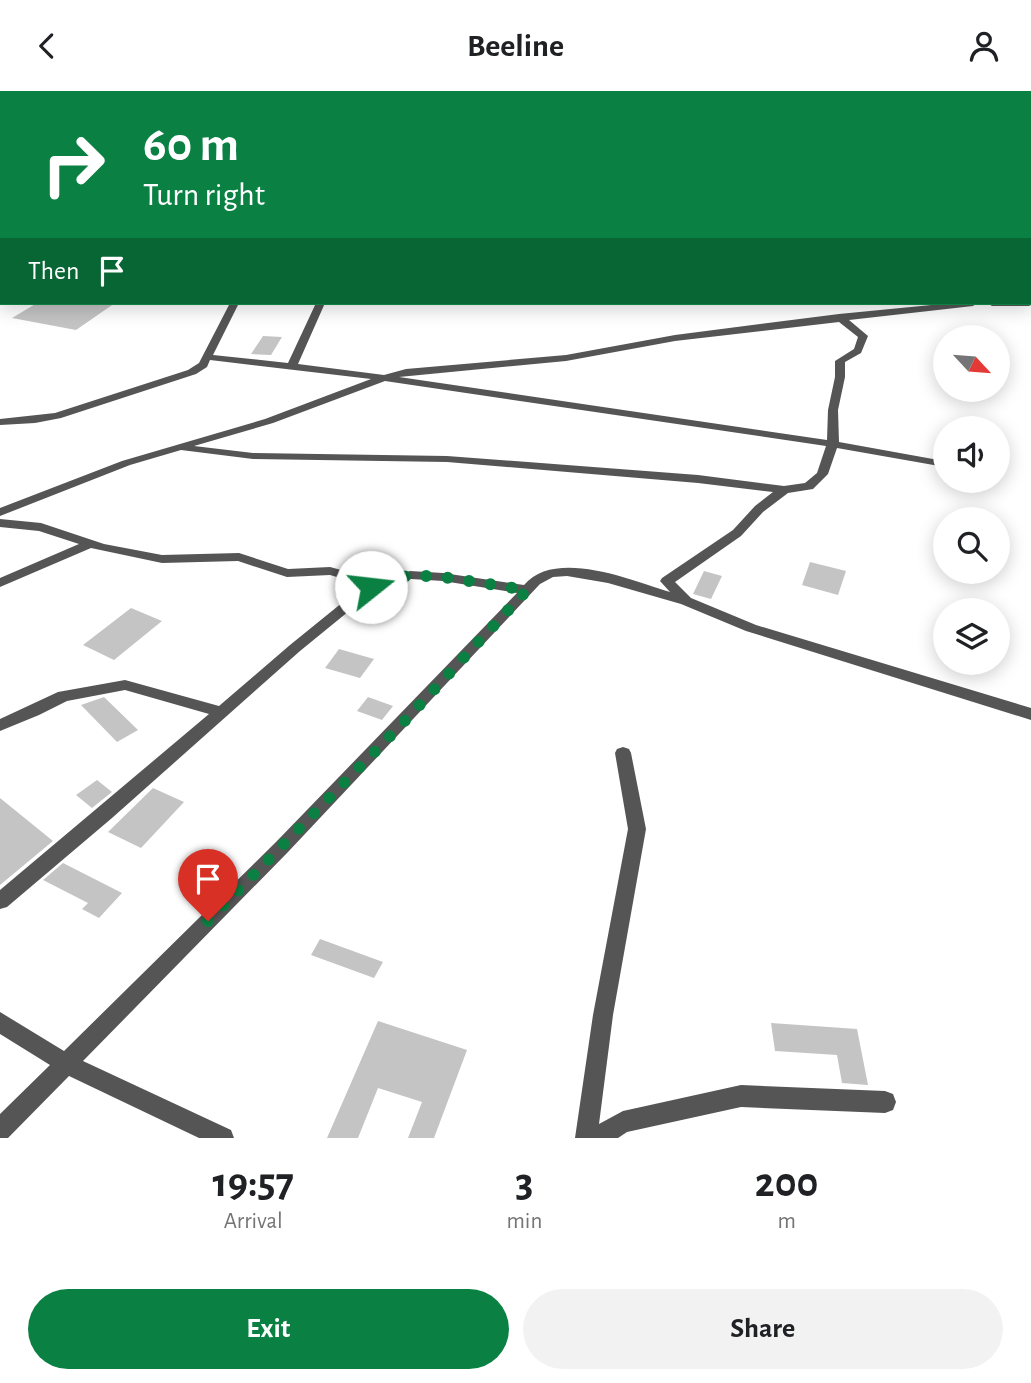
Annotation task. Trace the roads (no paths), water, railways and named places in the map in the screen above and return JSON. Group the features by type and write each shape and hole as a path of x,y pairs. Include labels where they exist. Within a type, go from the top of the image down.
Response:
{"street":[{"path":"0,422 57,416 192,372 203,365 233,305"},
{"path":"292,366 320,305"},
{"path":"0,513 126,463 269,421 406,372 566,358 675,338 954,305"},
{"path":"178,448 253,456 447,459 698,479 784,490 809,486 822,474 833,444 833,410 840,377 839,361 858,351 863,336 839,317"},
{"path":"207,357 383,378 833,444 933,462"},
{"path":"686,601 667,581 737,533 759,509 784,490"},
{"path":"0,523 41,527 90,544 162,559 239,557 286,573 330,571 378,585 410,575 443,577 527,590"},
{"path":"0,583 90,544"},
{"path":"0,1130 290,839 538,577 554,572 573,571 686,601 776,636 1031,714"},
{"path":"0,901 106,813 295,648 369,590 373,583"},
{"path":"0,725 63,696 125,685 222,712"},
{"path":"586,1138 603,1015 637,829 623,753"},
{"path":"0,1022 65,1063 223,1138"},
{"path":"597,1138 623,1122 741,1096 885,1102"}]}
